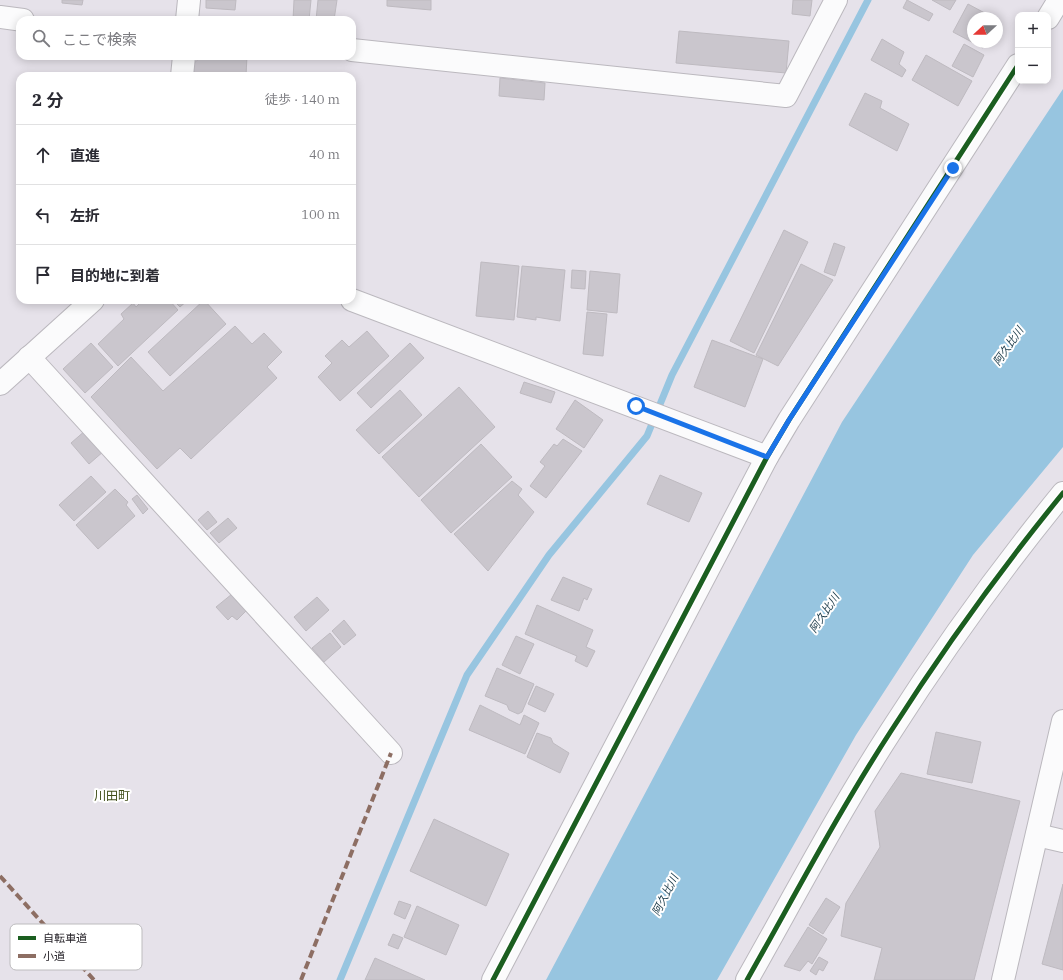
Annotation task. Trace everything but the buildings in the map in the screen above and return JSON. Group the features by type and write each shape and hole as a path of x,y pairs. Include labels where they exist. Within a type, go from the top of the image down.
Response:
{"street":[{"path":"187,16 189,0"},
{"path":"356,50 786,96 836,0"},
{"path":"1051,13 1059,0"},
{"path":"0,18 16,19"},
{"path":"182,72 184,60"},
{"path":"493,980 767,457 789,420 1015,70"},
{"path":"356,301 636,406 767,457"},
{"path":"0,384 89,304"},
{"path":"29,358 391,753"},
{"path":"748,980 834,827 890,732 970,614 1014,553 1063,493"},
{"path":"1003,980 1063,721"},
{"path":"1037,835 1063,841"}],"water":[{"name":"阿久比川","path":"1063,89 1063,447 973,555 856,735 717,980 546,980 842,422"}],"waterway":[{"path":"340,980 467,675 549,555 647,436 672,375 868,0"}],"marked path":[{"path":"301,980 391,753"},
{"path":"0,876 43,924"},
{"path":"85,970 94,980"}],"cycle path":[{"path":"493,980 767,457 789,420 1015,70"},
{"path":"747,980 853,792 911,700 952,639 995,580 1063,493"}],"district":[{"name":"川田町","path":"112,795"}],"route":[{"path":"636,406 767,457 789,420 953,168"}]}
